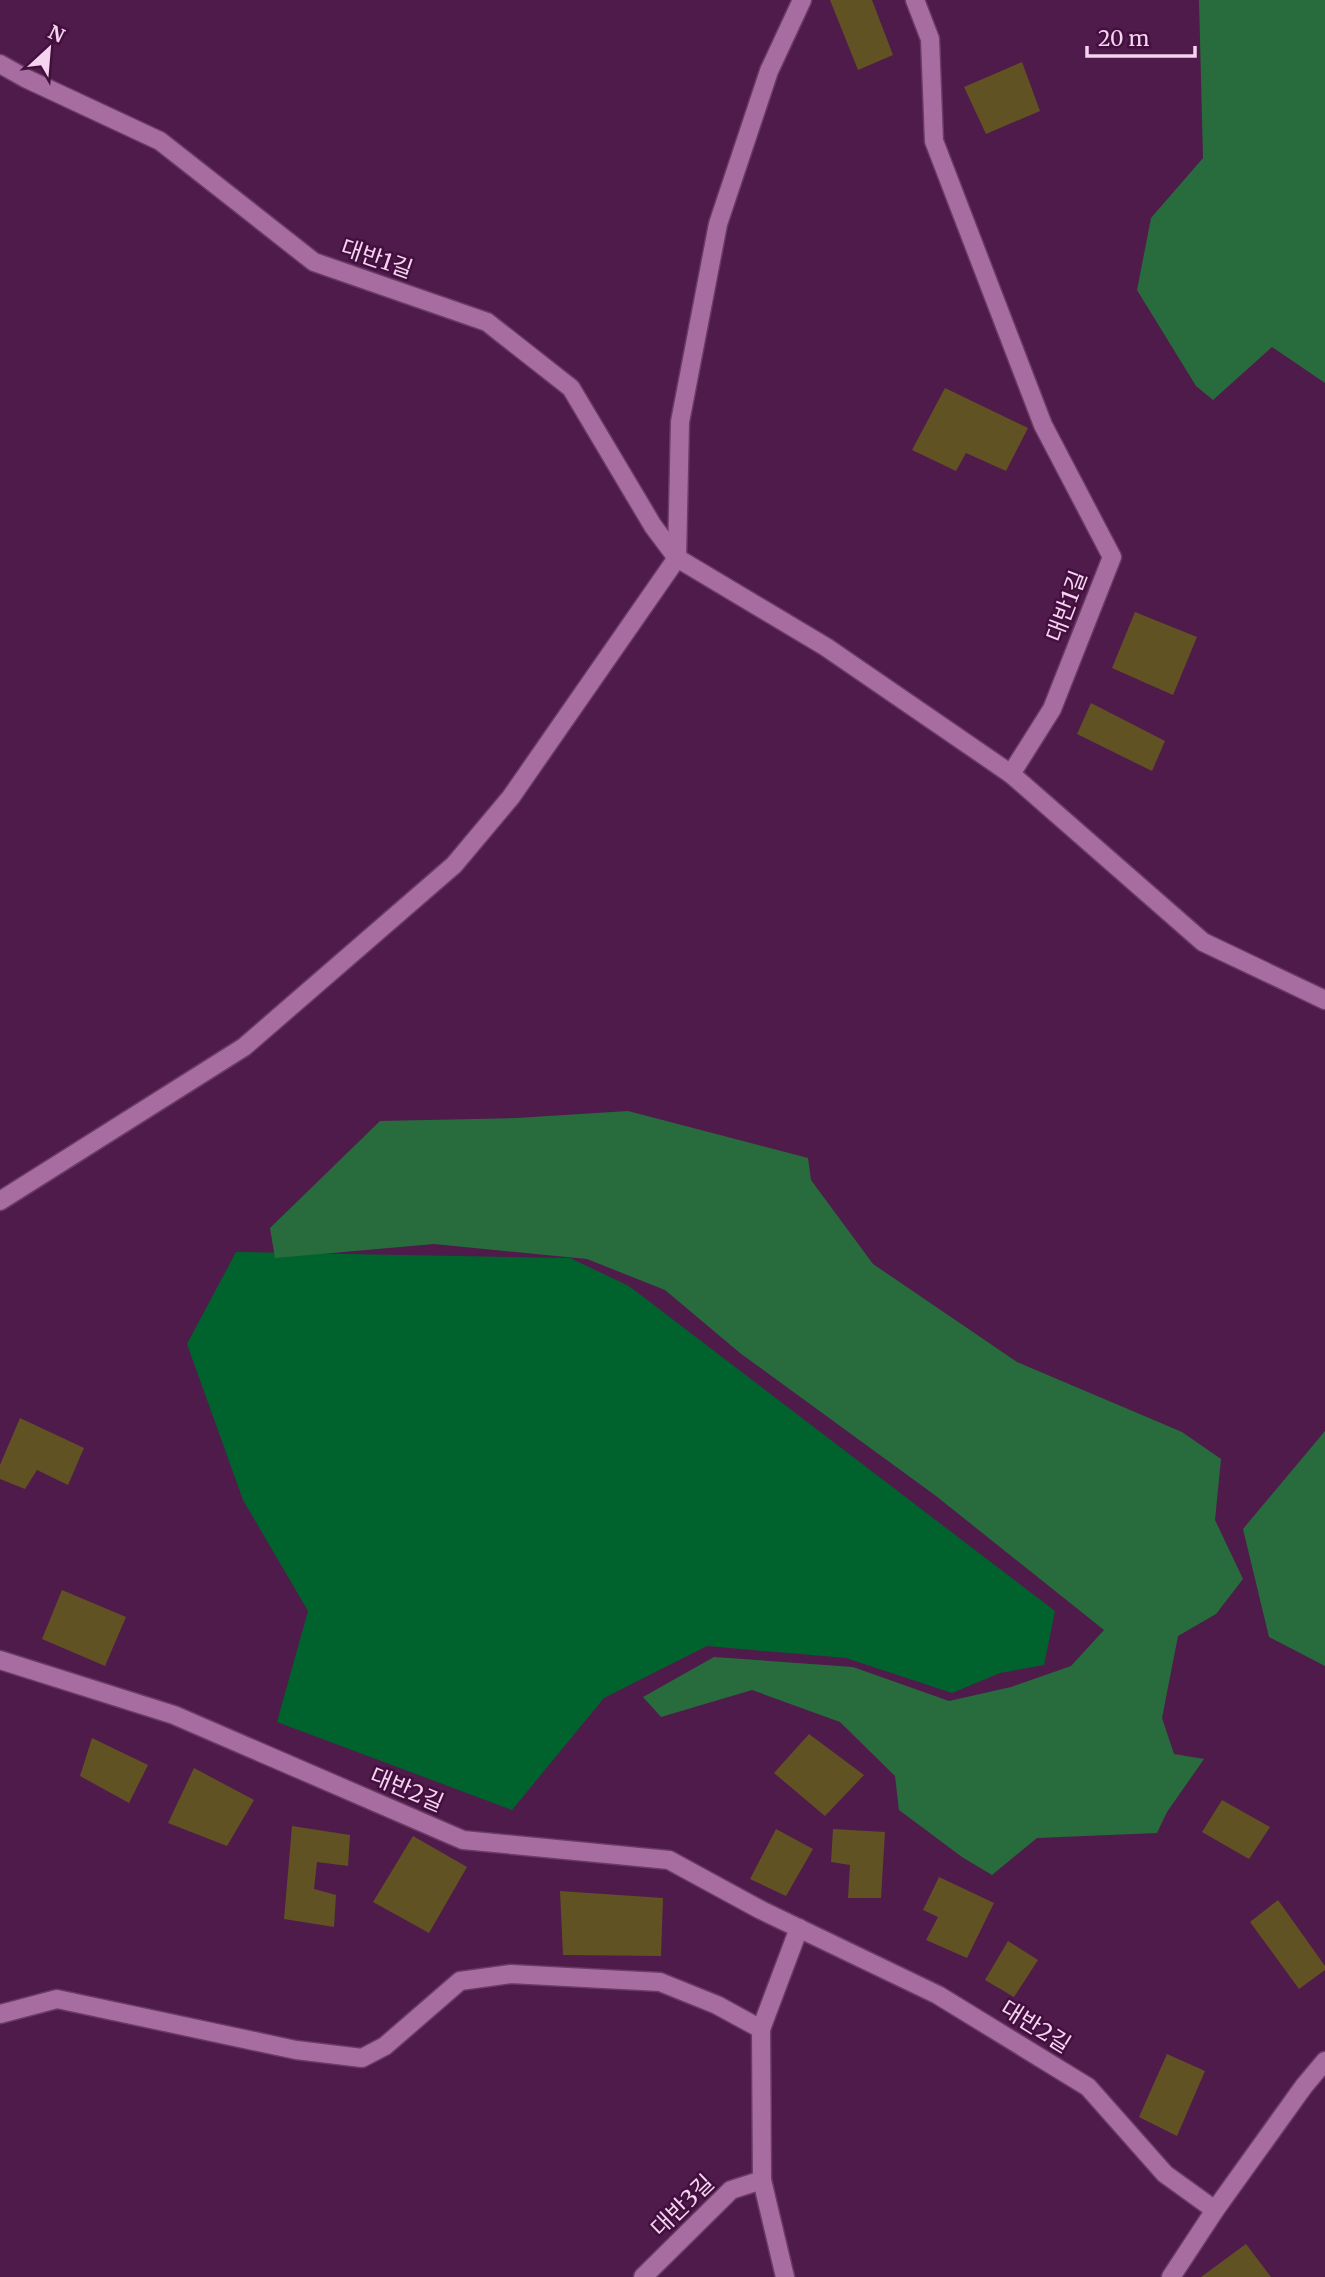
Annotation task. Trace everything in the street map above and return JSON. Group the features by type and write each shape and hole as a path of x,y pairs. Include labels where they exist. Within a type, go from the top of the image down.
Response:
{"lane":[{"path":"0,1201 244,1047 454,865 511,797 677,558 680,422 718,224 769,71 802,0"},
{"name":"대반1길","path":"0,64 160,141 314,262 487,322 571,388 653,526 677,558 827,647 1011,774 1052,709 1112,557 1043,425 934,141 930,39 915,0"},
{"path":"1011,774 1203,942 1325,1000"},
{"name":"대반2길","path":"0,1660 174,1715 463,1840 669,1860 761,1910 938,1995 1088,2087 1165,2174 1215,2210"},
{"path":"785,2277 762,2180 761,2029 799,1928"},
{"path":"0,2014 57,1999 296,2050 362,2058 386,2046 460,1981 511,1974 660,1982 717,2005 761,2029"},
{"path":"1171,2277 1304,2085 1325,2061"},
{"name":"대반3길","path":"643,2277 731,2190 762,2180"}],"green space":[{"path":"1199,0 1325,0 1325,383 1272,347 1213,400 1196,386 1137,290 1151,218 1203,158"},
{"path":"628,1111 808,1158 811,1180 873,1264 1017,1362 1182,1432 1221,1459 1215,1520 1243,1579 1216,1614 1178,1636 1162,1718 1174,1754 1204,1759 1167,1812 1157,1833 1037,1838 992,1875 962,1857 899,1810 895,1776 840,1722 752,1690 661,1717 643,1697 714,1657 853,1667 949,1701 1011,1687 1071,1666 1104,1630 936,1496 740,1353 665,1290 587,1259 434,1244 275,1258 270,1228 380,1121 517,1118"},
{"path":"236,1252 570,1258 629,1286 1055,1611 1044,1665 1000,1673 952,1693 846,1658 707,1646 604,1698 512,1810 277,1722 308,1611 243,1500 187,1344"},
{"path":"1325,1431 1325,1666 1269,1637 1243,1529"}],"building":[{"path":"830,0 872,0 893,55 858,70"},
{"path":"1022,62 1040,111 986,134 964,87"},
{"path":"945,388 1028,428 1006,471 966,453 956,471 912,450"},
{"path":"1135,612 1197,637 1173,695 1112,668"},
{"path":"1091,703 1165,741 1152,771 1077,734"},
{"path":"20,1418 84,1448 68,1485 37,1470 25,1489 0,1479 0,1465"},
{"path":"62,1590 126,1617 105,1666 42,1639"},
{"path":"809,1734 864,1775 825,1816 774,1773"},
{"path":"92,1738 148,1765 129,1803 80,1776"},
{"path":"194,1768 254,1800 227,1846 168,1823"},
{"path":"1222,1800 1270,1827 1249,1859 1202,1832"},
{"path":"292,1826 350,1835 348,1866 317,1862 314,1889 336,1895 334,1927 284,1919"},
{"path":"776,1829 813,1849 786,1896 750,1879"},
{"path":"833,1829 885,1832 881,1898 848,1898 850,1865 831,1862"},
{"path":"413,1836 467,1867 429,1933 373,1902"},
{"path":"939,1877 994,1903 967,1958 926,1940 938,1917 923,1910"},
{"path":"560,1891 663,1898 661,1956 563,1955"},
{"path":"1278,1900 1325,1966 1325,1970 1299,1989 1250,1922"},
{"path":"1008,1941 1038,1960 1014,1997 985,1980"},
{"path":"1167,2054 1205,2071 1177,2136 1139,2117"},
{"path":"1246,2244 1271,2277 1201,2277"}]}
